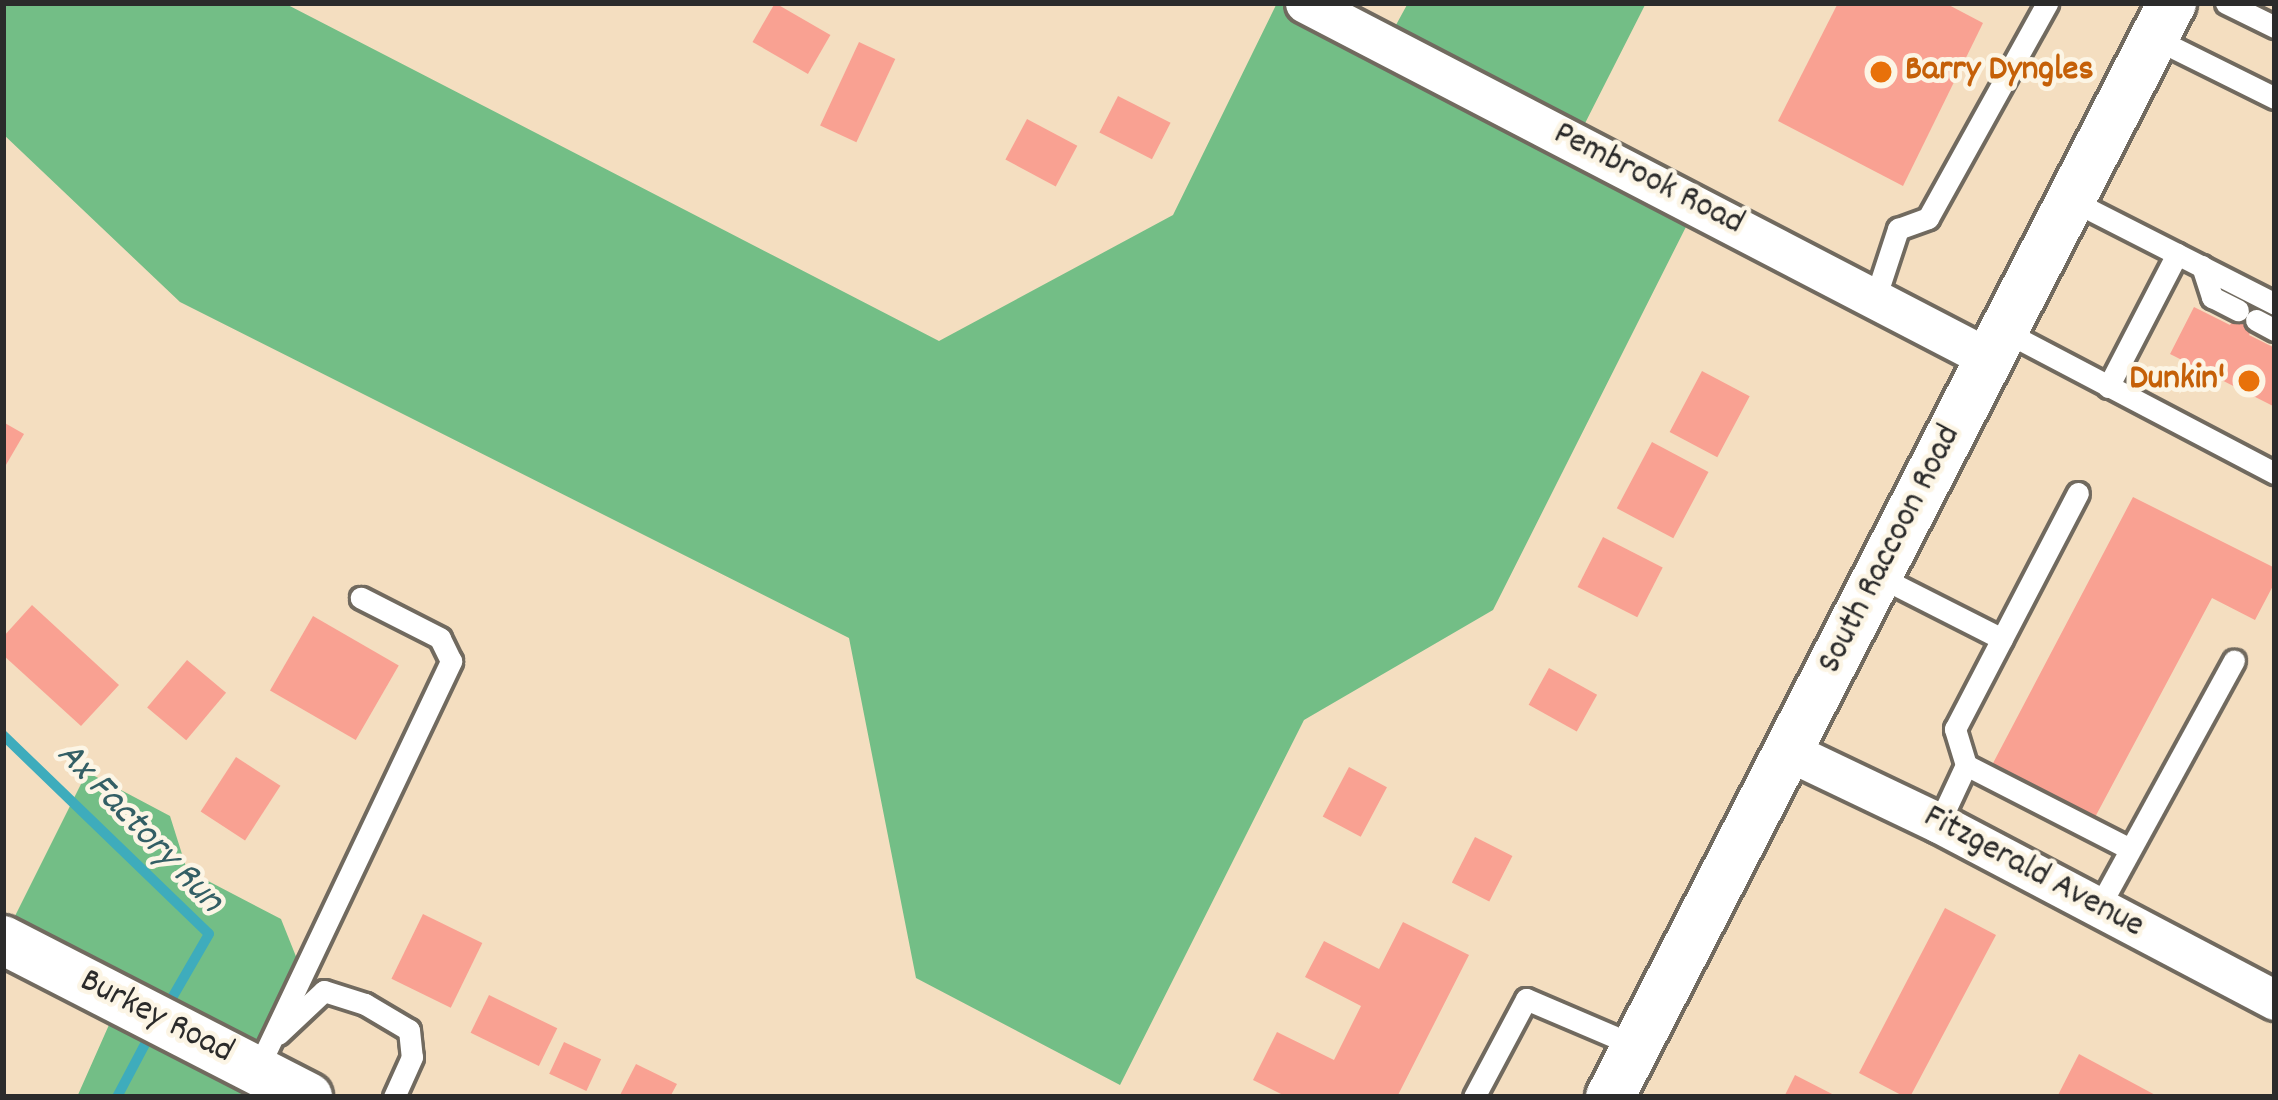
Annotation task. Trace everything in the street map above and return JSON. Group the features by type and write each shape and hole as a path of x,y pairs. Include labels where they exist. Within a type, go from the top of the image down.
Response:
{"street":[{"name":"Pembrook Road","path":"1305,3 1876,296 1997,345"},
{"name":"South Raccoon Road","path":"1624,1082 1788,751 2163,21"},
{"name":"Fitzgerald Avenue","path":"1788,751 1939,823 2275,1000"},
{"name":"Burkey Road","path":"3,940 198,1040 264,1055 308,1097"}],"lane":[{"path":"1876,296 1898,229 1928,218 2047,3"},
{"path":"2226,3 2275,27"},
{"path":"2163,21 2275,98"},
{"path":"2071,200 2275,304"},
{"path":"2108,387 2177,254"},
{"path":"2202,266 2212,297 2256,320"},
{"path":"1997,345 2108,387 2275,472"},
{"path":"1939,823 1966,765 1955,729 2078,493"},
{"path":"1878,576 2002,639"},
{"path":"264,1055 354,855 451,661 440,638 362,598"},
{"path":"2098,907 2234,660"},
{"path":"1966,765 2130,849"},
{"path":"264,1055 325,991 365,1004 409,1030 412,1057 394,1097"},
{"path":"1474,1097 1526,999 1624,1082"}],"green space":[{"path":"3,3 284,3 939,341 1173,215 1277,3 1305,3 1385,45 1408,3 1646,3 1575,143 1697,205 1493,610 1304,720 1120,1085 916,978 849,638 180,302 3,134"},
{"path":"87,772 170,816 187,870 281,919 297,959 247,1064 259,1097 77,1097 120,1000 3,940"}],"building":[{"path":"775,3 830,35 808,74 752,42"},
{"name":"Barry Dyngles","path":"1838,3 1945,3 1983,23 1903,186 1778,121"},
{"path":"859,42 895,59 856,142 820,125"},
{"path":"1118,96 1171,123 1152,159 1099,133"},
{"path":"1027,119 1077,146 1056,186 1005,160"},
{"name":"Dunkin'","path":"2194,307 2230,325 2240,307 2258,316 2249,335 2275,348 2275,407 2170,354"},
{"path":"1702,371 1750,396 1717,457 1670,432"},
{"path":"3,422 24,434 3,470"},
{"path":"1652,442 1709,472 1673,538 1617,508"},
{"path":"2133,497 2275,568 2275,582 2255,620 2212,598 2093,821 1991,767"},
{"path":"1603,537 1663,567 1637,617 1578,587"},
{"path":"32,605 119,685 81,726 3,655 3,637"},
{"path":"313,616 399,666 356,740 270,690"},
{"path":"187,660 226,693 186,740 147,707"},
{"path":"1549,668 1597,695 1577,731 1529,705"},
{"path":"236,757 280,786 245,840 201,812"},
{"path":"1349,767 1387,787 1361,837 1323,816"},
{"path":"1475,837 1512,856 1489,902 1452,882"},
{"path":"1945,908 1996,935 1910,1097 1905,1097 1859,1073"},
{"path":"423,914 482,943 451,1008 391,979"},
{"path":"1403,922 1469,955 1397,1097 1287,1097 1253,1080 1277,1032 1334,1060 1361,1006 1305,977 1324,941 1379,969"},
{"path":"489,995 557,1028 539,1066 471,1033"},
{"path":"564,1042 601,1059 586,1091 549,1074"},
{"path":"2079,1054 2159,1097 2057,1097"},
{"path":"636,1064 677,1084 670,1097 619,1097"},
{"path":"1795,1075 1838,1097 1784,1097"}],"waterway":[{"name":"Ax Factory Run","path":"3,735 209,934 165,1010"},
{"name":"Ax Factory Run","path":"117,1097 152,1031"}],"place":[{"name":"Barry Dyngles","path":"1881,72"},
{"name":"Dunkin'","path":"2249,381"}]}
